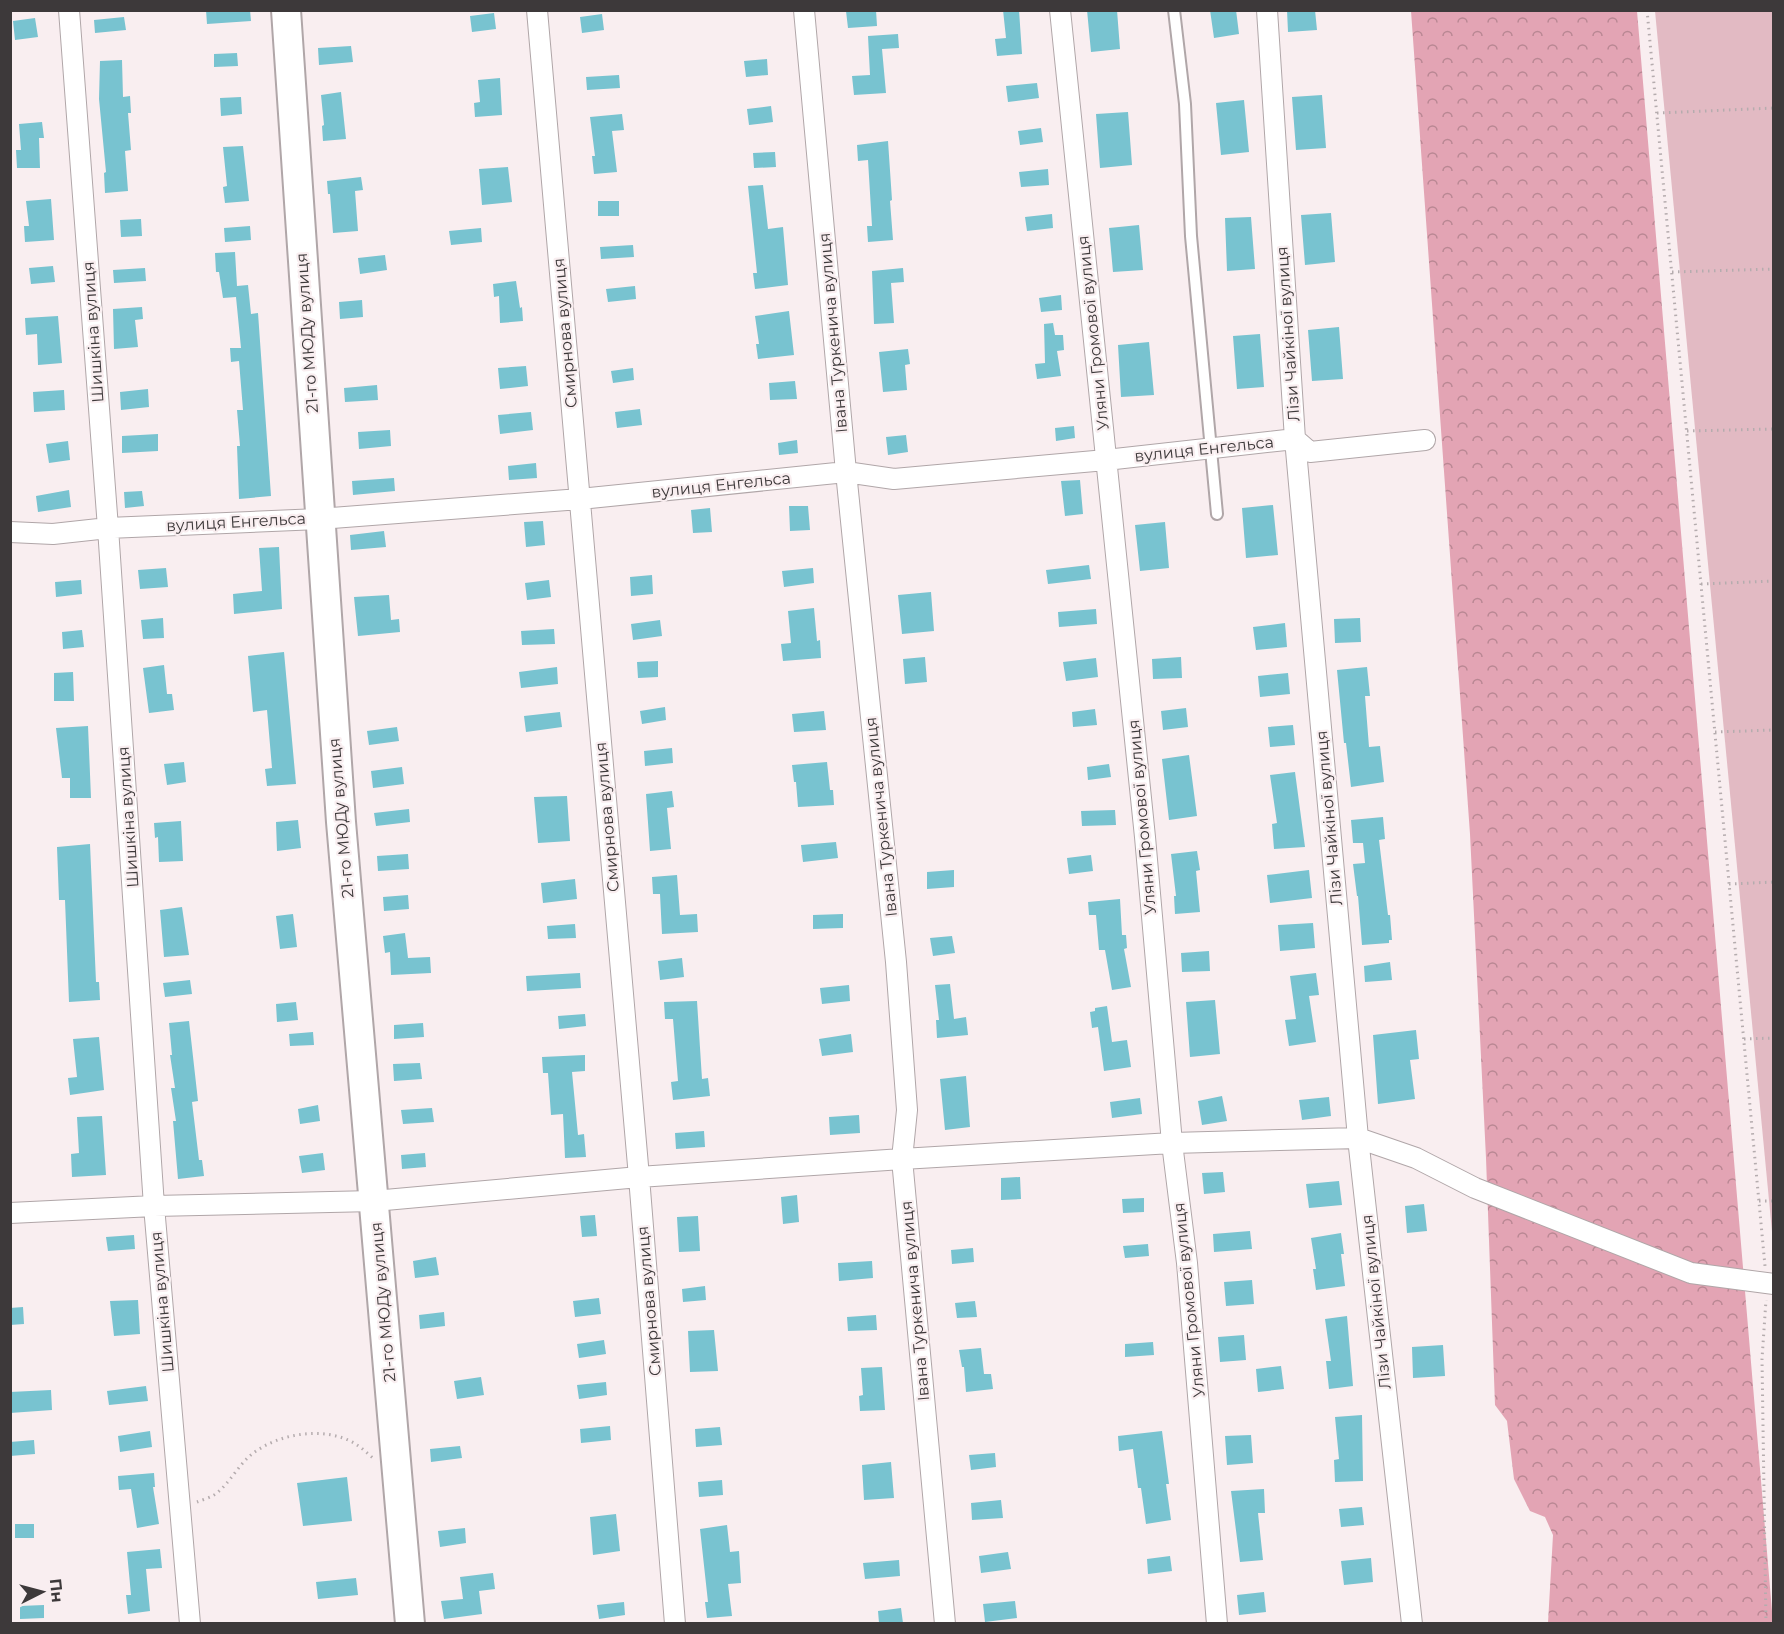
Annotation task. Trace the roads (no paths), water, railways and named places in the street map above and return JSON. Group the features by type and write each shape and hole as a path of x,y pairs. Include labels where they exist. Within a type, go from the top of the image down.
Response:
{"street":[{"name":"Шишкіна вулиця","path":"69,10 108,528 154,1206 190,1623"},
{"name":"21-го МЮДу вулиця","path":"286,10 341,822 410,1623"},
{"name":"Смирнова вулиця","path":"537,10 639,1177 675,1623"},
{"name":"Івана Туркенича вулиця","path":"804,10 846,472 896,962 907,1110 902,1159 945,1623"},
{"name":"Уляни Громової вулиця","path":"1060,10 1145,837 1172,1143 1187,1263 1217,1623"},
{"name":"Лізи Чайкіної вулиця","path":"1267,10 1295,439 1358,1138 1412,1623"},
{"name":"вулиця Енгельса","path":"10,532 53,534 108,528 319,519 580,500 846,472 894,479 1106,460 1295,439 1310,452 1425,441"},
{"path":"10,1213 154,1206 374,1201 639,1177 902,1159 1172,1143 1358,1138 1416,1158 1475,1188 1691,1273 1770,1284"}],"lane":[{"path":"1174,10 1185,104 1191,236 1217,514"}]}
